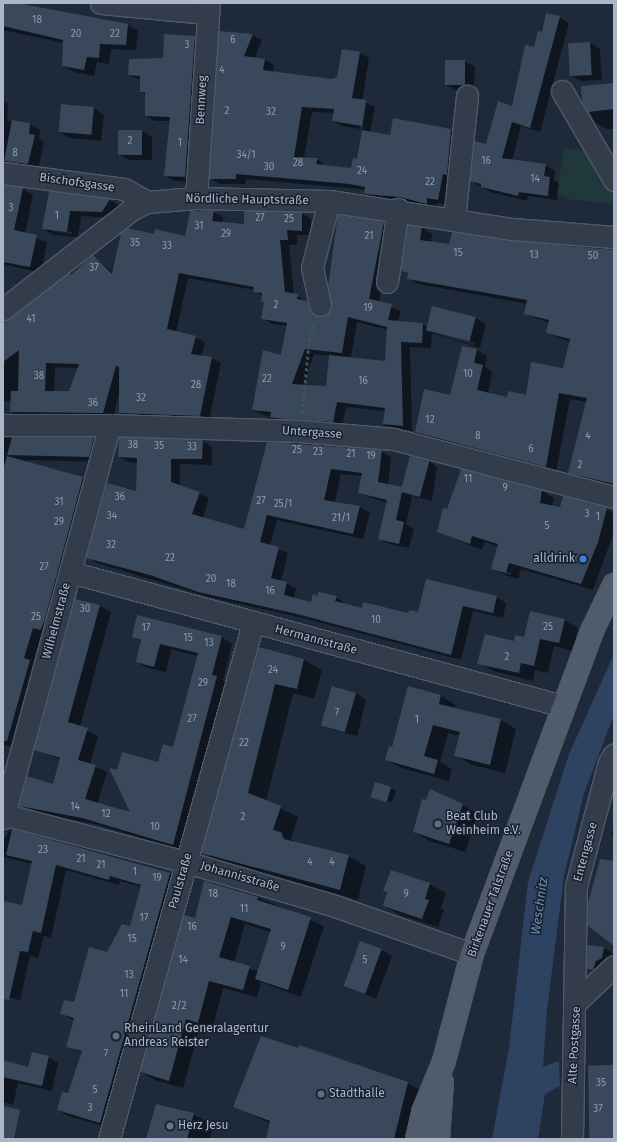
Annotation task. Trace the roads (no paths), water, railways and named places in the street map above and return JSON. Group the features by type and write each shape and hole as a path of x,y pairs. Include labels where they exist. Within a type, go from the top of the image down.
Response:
{"main road":[{"name":"Birkenauer Talstraße","path":"417,1139 423,1112 444,1061 472,954 592,630 614,585"},
{"path":"438,1139 444,1061"}],"street":[{"path":"101,3 208,8"},
{"name":"Bennweg","path":"196,198 208,8"},
{"path":"562,91 614,180"},
{"path":"454,220 467,96"},
{"name":"Bischofsgasse","path":"3,173 124,189 147,202"},
{"name":"Nördliche Hauptstraße","path":"3,309 131,210 147,202 196,198 329,201 398,209 454,220 513,228 614,237"},
{"path":"320,305 312,268 329,201"},
{"path":"387,282 398,209"},
{"name":"Untergasse","path":"3,427 110,425 300,431 394,438 614,497"},
{"name":"Wilhelmstraße","path":"3,815 110,425"},
{"name":"Hermannstraße","path":"70,572 253,624 563,706"},
{"name":"Paulstraße","path":"109,1139 253,624"},
{"name":"Entengasse","path":"577,1002 576,886 609,762 614,754"},
{"name":"Johannisstraße","path":"3,815 186,862 332,905 472,954"},
{"name":"Alte Postgasse","path":"572,1139 573,1047 577,1002 614,966"}],"water":[{"name":"Weschnitz","path":"614,654 614,715 584,793 564,876 547,1010 543,1067 559,1061 560,1086 545,1094 538,1139 492,1139 509,1048 528,882 569,754"}],"place":[{"name":"alldrink","path":"583,559"},
{"name":"Beat Club Weinheim e.V.","path":"438,824"},
{"name":"RheinLand Generalagentur Andreas Reister","path":"116,1036"},
{"name":"Stadthalle","path":"321,1094"},
{"name":"Herz Jesu","path":"170,1126"}]}
